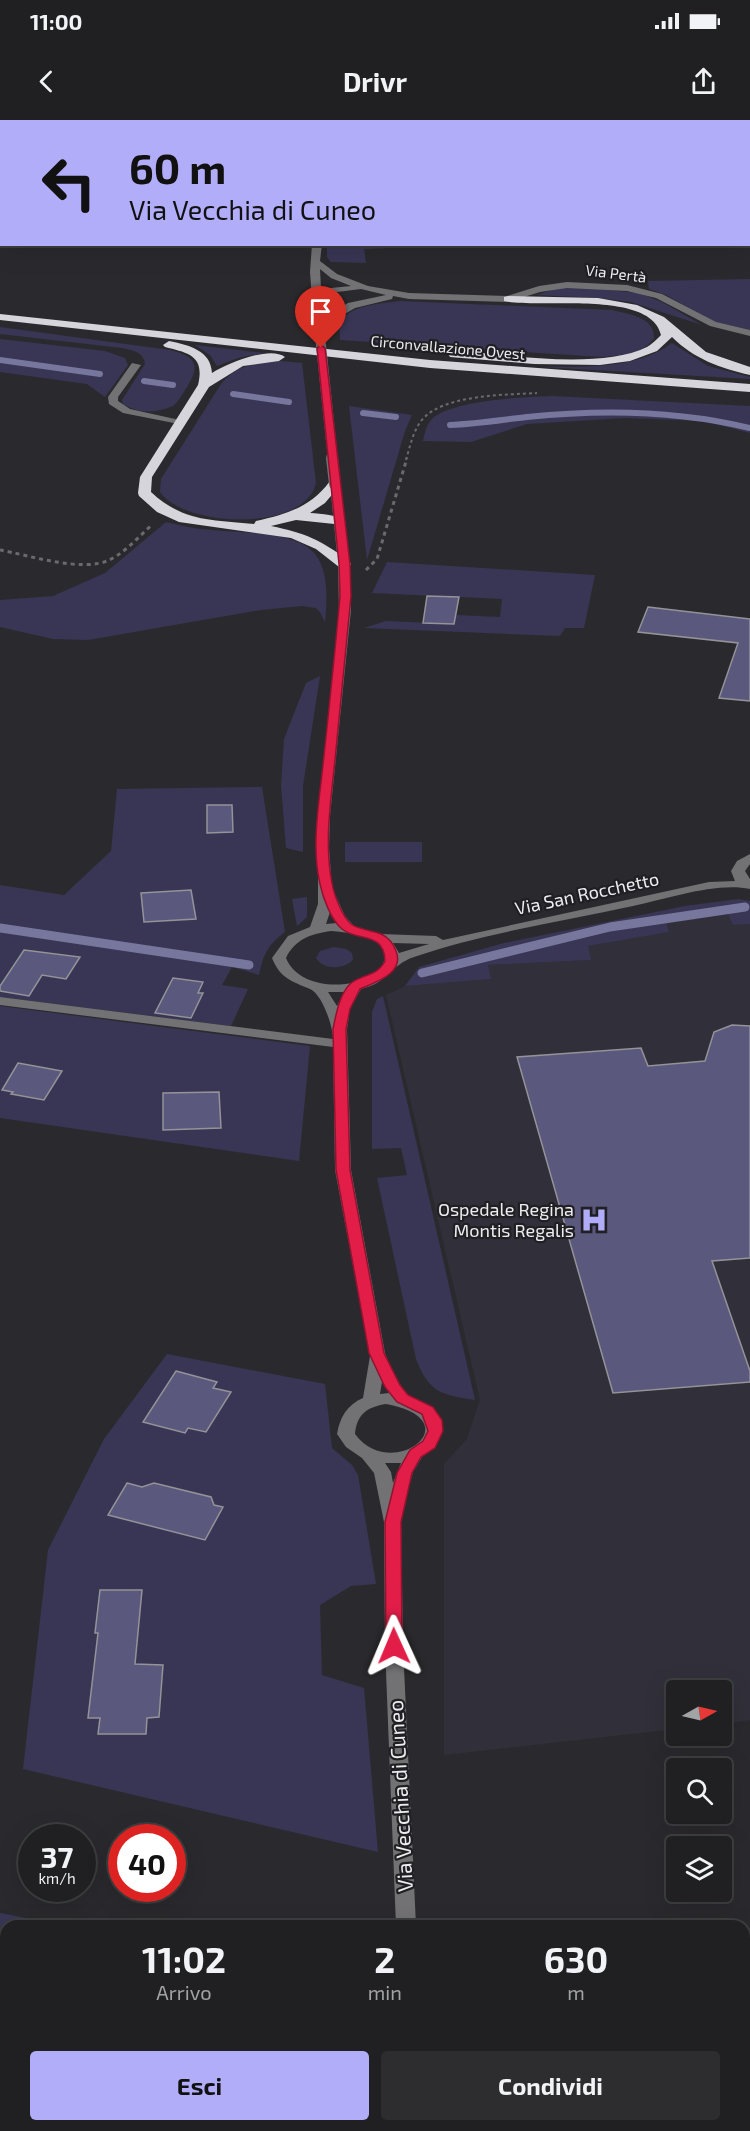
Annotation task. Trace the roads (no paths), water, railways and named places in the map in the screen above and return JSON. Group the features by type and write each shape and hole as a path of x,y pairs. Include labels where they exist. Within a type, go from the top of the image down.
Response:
{"highway":[{"path":"508,299 608,304 638,309 655,317 673,330 686,344 707,358 750,371"},
{"path":"3,317 187,350 196,354 206,364 204,385"},
{"name":"Circonvallazione Ovest","path":"3,317 471,368 750,388"},
{"path":"162,336 542,360 601,361 637,356 659,345 667,336 667,331 655,317"},
{"path":"344,564 318,542 295,534 201,522 166,513 150,501 144,493 146,477 204,385 234,364 268,357 471,368"},
{"path":"238,525 269,523 293,516 315,506 335,484"},
{"path":"293,516 316,516 339,524"},
{"path":"295,534 321,531 339,524"}],"street":[{"path":"316,929 322,920 326,886 322,844 344,624 345,580 319,326 315,261 317,246"},
{"path":"315,261 334,276 366,288 409,296"},
{"name":"Via Pertà","path":"409,296 508,299 552,286 583,284 614,286 650,293 705,321 750,333"},
{"path":"317,294 366,288"},
{"path":"317,294 336,300 365,301 409,296"},
{"path":"319,326 335,313 365,301"},
{"path":"136,365 113,397 113,402 127,411 180,423"},
{"name":"Via San Rocchetto","path":"709,886 738,871 742,864 750,858"},
{"name":"Via San Rocchetto","path":"738,871 741,879 749,885"},
{"name":"Via San Rocchetto","path":"391,961 472,936 709,886 749,885"},
{"path":"326,886 339,918 348,927"},
{"path":"348,927 379,938 387,945 391,953 391,961 380,976 355,986 318,987 298,980 284,970 279,958 284,946 297,935 316,929 348,927"},
{"name":"Via San Rocchetto","path":"379,938 432,940 472,936"},
{"name":"Via Vecchia di Cuneo","path":"355,986 343,1009 340,1037 341,1143 344,1179 376,1353 376,1377 371,1401"},
{"name":"Via Vecchia di Cuneo","path":"318,987 332,1009 340,1037"},
{"path":"0,1001 340,1037"},
{"name":"Via Vecchia di Cuneo","path":"376,1353 385,1375 402,1399"},
{"name":"Via Vecchia di Cuneo","path":"393,1522 404,1473 415,1454 429,1444 436,1431 434,1420 428,1411 402,1399 386,1398 371,1401 355,1409 346,1420 346,1434 358,1449 369,1455 382,1472 393,1522 394,1646 406,1920"},
{"path":"369,1455 384,1458 415,1454"}],"waterway":[{"path":"0,360 100,374"},
{"path":"144,381 173,385"},
{"path":"233,394 289,402"},
{"path":"450,425 555,414 611,412 667,414 750,428"},
{"path":"363,413 396,417"},
{"path":"422,973 610,927 745,907"},
{"path":"0,928 249,965"}],"place":[{"name":"Ospedale Regina Montis Regalis","path":"594,1220"}]}
